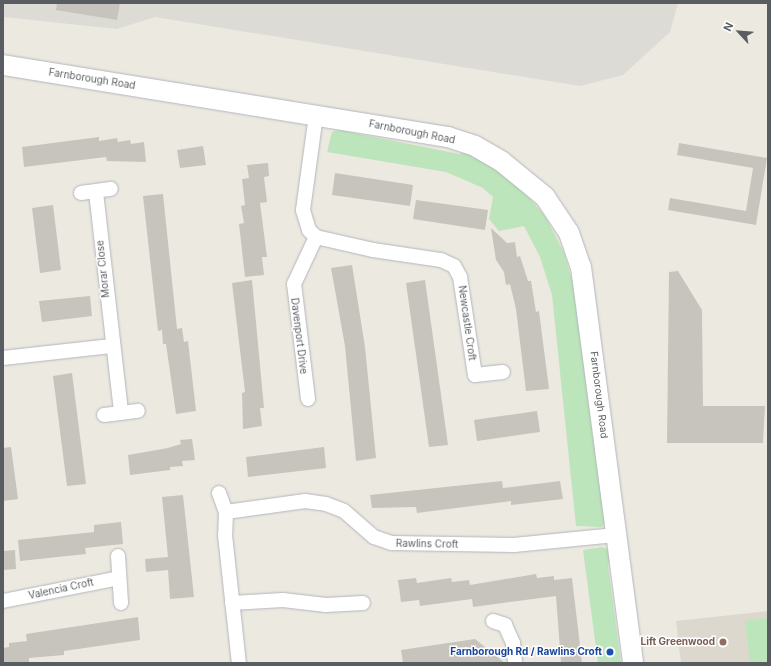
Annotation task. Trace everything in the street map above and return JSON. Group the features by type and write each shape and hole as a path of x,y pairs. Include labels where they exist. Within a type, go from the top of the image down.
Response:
{"street":[{"name":"Farnborough Road","path":"3,65 448,137 475,146 521,174 545,197 569,233 581,267 633,663"},
{"path":"316,115 304,210 310,230 316,237"},
{"path":"81,193 111,189"},
{"name":"Morar Close","path":"96,192 111,346 121,413"},
{"name":"Newcastle Croft","path":"316,237 373,250 441,260 454,266 460,277 475,375 503,372"},
{"name":"Davenport Drive","path":"308,399 294,284 316,237"},
{"path":"3,358 111,346"},
{"path":"104,415 138,410"},
{"path":"218,493 226,512 225,534 239,663"},
{"name":"Rawlins Croft","path":"226,512 305,501 326,504 344,510 374,537 390,543 514,545 616,535"},
{"path":"118,556 121,603"},
{"name":"Valencia Croft","path":"3,601 119,578"},
{"path":"232,603 283,600 326,605 363,603"},
{"path":"492,621 505,625 513,643 515,663"}],"shaded area":[{"path":"3,3 678,3 670,32 623,75 580,86 155,17 117,29 3,17"},
{"name":"Lift Greenwood","path":"768,611 768,663 681,663 676,621"}],"green space":[{"path":"339,130 459,154 469,152 516,183 545,216 564,253 574,287 608,518 602,527 576,526 552,295 540,257 524,226 499,231 489,219 493,197 483,188 446,172 327,152 332,132"},
{"path":"602,547 611,550 612,555 608,565 621,663 598,663 583,550"},
{"path":"768,618 768,663 750,663 745,621"}],"building":[{"path":"57,3 120,3 117,20 56,10"},
{"path":"99,137 99,141 117,138 118,142 130,140 131,144 144,142 146,162 107,161 106,157 24,167 22,147"},
{"path":"679,143 767,158 756,225 668,210 670,198 746,211 753,168 677,155"},
{"path":"203,146 206,165 180,168 177,150"},
{"path":"268,163 269,176 264,177 267,202 260,203 267,257 262,257 264,275 245,277 239,224 244,223 241,206 245,205 242,179 249,178 247,165"},
{"path":"335,173 413,185 410,206 332,195"},
{"path":"163,194 177,329 182,328 184,342 188,341 196,411 176,414 166,344 163,344 162,330 158,331 143,196"},
{"path":"416,200 488,210 485,230 413,219"},
{"path":"53,205 61,270 40,273 32,208"},
{"path":"491,228 507,243 515,242 517,257 520,256 528,281 531,281 536,312 539,311 549,389 526,391 516,309 510,284 506,285 504,272 496,260"},
{"path":"352,265 365,347 376,458 356,461 345,346 331,268"},
{"path":"678,271 702,310 703,406 765,406 763,443 667,443 669,272"},
{"path":"252,280 264,408 260,408 262,426 243,429 242,393 245,392 232,283"},
{"path":"425,280 448,445 429,447 406,283"},
{"path":"90,296 92,316 42,322 39,301"},
{"path":"72,373 86,484 67,486 53,376"},
{"path":"537,411 540,432 477,441 474,420"},
{"path":"192,439 195,460 182,461 183,466 170,467 170,470 130,475 128,455 168,448 181,444 180,440"},
{"path":"11,447 18,499 3,501 3,448"},
{"path":"324,447 326,468 248,477 246,457"},
{"path":"502,481 503,488 560,481 563,499 511,505 511,501 417,513 416,507 372,508 370,495"},
{"path":"183,495 194,597 170,599 168,570 146,572 145,559 168,557 162,497"},
{"path":"121,522 123,544 85,548 86,554 20,561 18,540 94,532 94,525"},
{"path":"15,550 16,569 3,570 3,551"},
{"path":"536,574 537,578 554,576 554,580 572,578 582,663 561,663 556,596 473,607 472,599 420,606 419,600 401,602 398,580 416,578 417,583 451,578 452,582 469,580 470,585"},
{"path":"138,617 140,640 64,651 64,655 29,658 29,663 3,663 3,648 9,647 9,643 27,641 26,634"},
{"path":"475,639 505,663 403,663 401,650"}],"place":[{"name":"Lift Greenwood","path":"723,642"},
{"name":"Farnborough Rd / Rawlins Croft","path":"610,652"}]}
